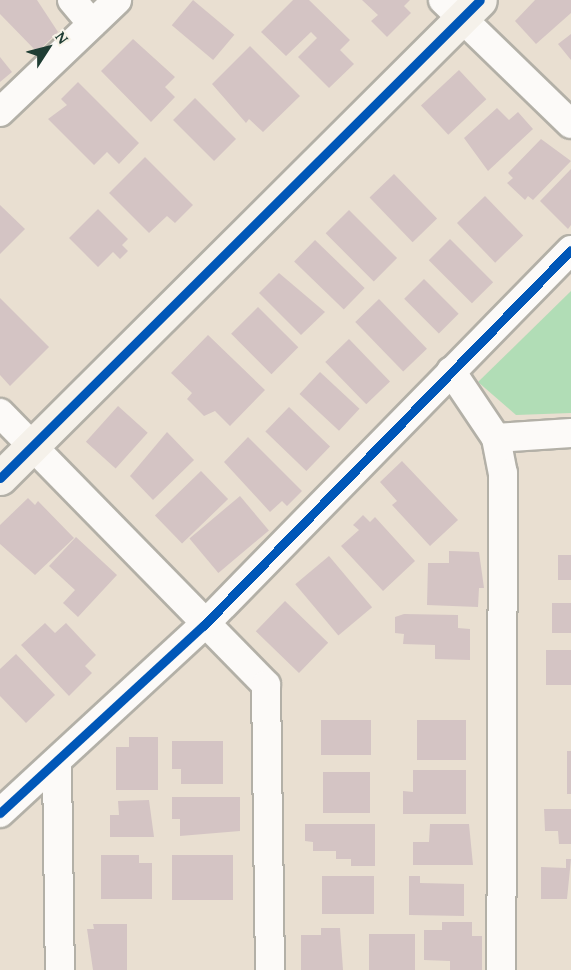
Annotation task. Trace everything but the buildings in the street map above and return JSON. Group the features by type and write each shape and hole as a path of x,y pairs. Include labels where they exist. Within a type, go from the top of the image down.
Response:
{"street":[{"path":"72,0 92,24"},
{"path":"0,112 117,0"},
{"path":"0,478 33,447 461,5 571,124"},
{"path":"0,813 57,766 203,626 571,250"},
{"path":"451,372 496,438 503,472 501,970"},
{"path":"0,413 203,626 266,685 270,970"},
{"path":"496,438 571,433"},
{"path":"57,766 60,970"}],"green space":[{"path":"571,291 571,413 516,415 478,382"}],"cycle path":[{"path":"0,478 480,0"},
{"path":"0,813 203,626 571,250"}]}
